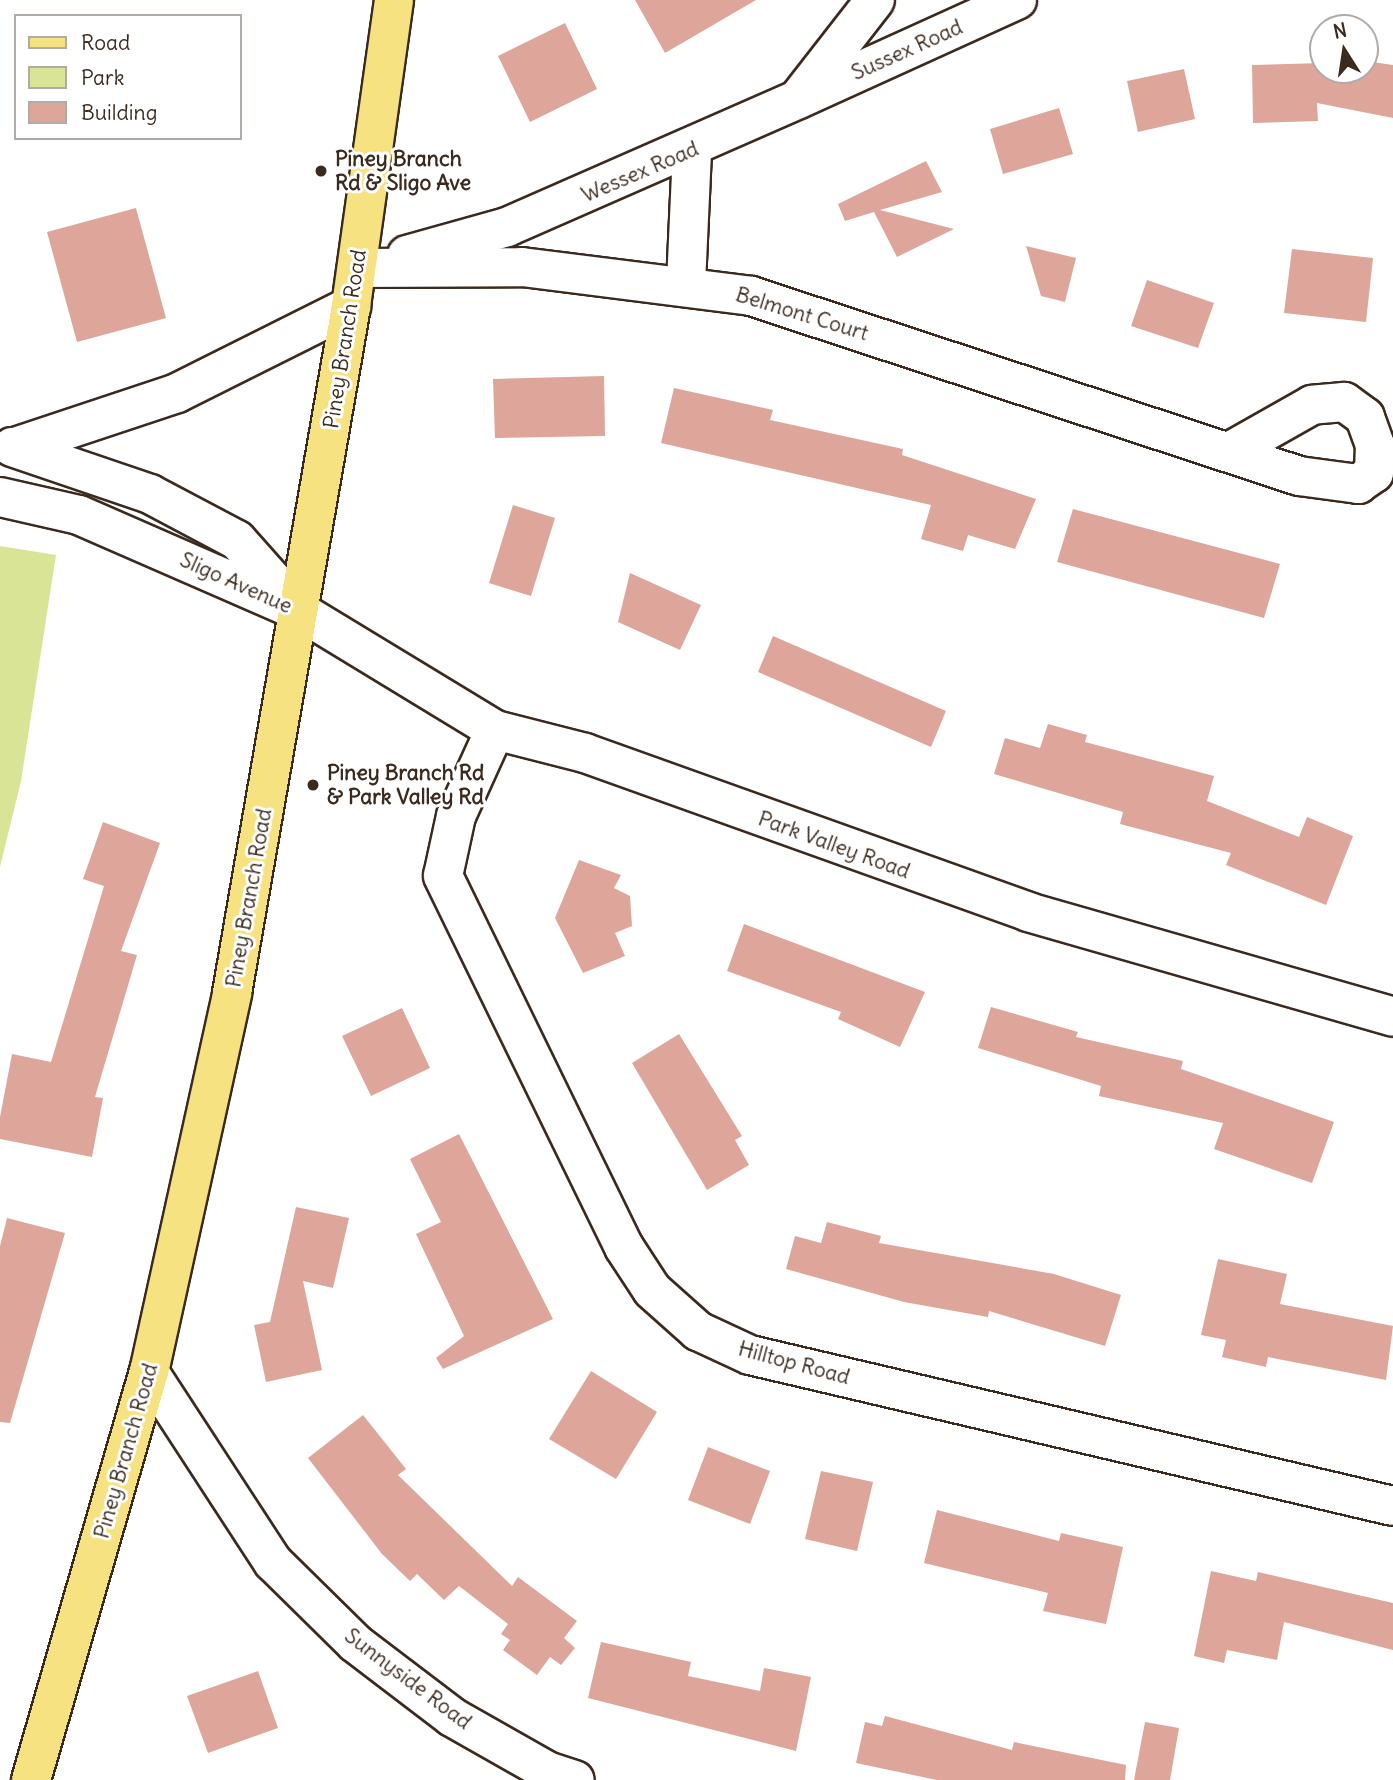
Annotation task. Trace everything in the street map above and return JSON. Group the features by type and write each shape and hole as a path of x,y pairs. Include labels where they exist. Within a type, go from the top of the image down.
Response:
{"main road":[{"name":"Piney Branch Road","path":"31,1780 149,1372 232,993 301,612 351,306 394,0"}],"street":[{"name":"Wessex Road","path":"357,268 507,227 692,150 798,99 875,0"},
{"name":"Sussex Road","path":"798,99 1017,0"},
{"path":"686,284 692,150"},
{"name":"Belmont Court","path":"357,268 522,267 686,284 751,296 1229,452"},
{"path":"9,447 177,393 351,306"},
{"name":"Sligo Avenue","path":"9,447 150,494 237,540 301,612"},
{"name":"Sligo Avenue","path":"0,497 79,515 301,612"},
{"name":"Park Valley Road","path":"301,612 495,730 585,753 1028,912 1393,1017"},
{"name":"Hilltop Road","path":"495,730 456,816 443,876 624,1247 652,1290 698,1331 750,1355 1393,1507"},
{"name":"Sunnyside Road","path":"149,1372 273,1562 355,1643 452,1717 547,1772 575,1780"}],"green space":[{"path":"0,546 56,555 21,781 0,867"}],"building":[{"path":"635,0 756,0 665,53"},
{"path":"565,23 597,89 530,122 498,56"},
{"path":"1309,63 1309,84 1379,84 1379,63 1393,65 1393,118 1317,103 1318,121 1253,123 1252,65"},
{"path":"1184,69 1195,119 1138,132 1127,81"},
{"path":"1059,108 1073,154 1003,174 990,129"},
{"path":"926,161 942,192 880,210 954,229 897,257 874,212 845,221 838,204"},
{"path":"136,208 166,318 77,342 47,232"},
{"path":"1026,246 1076,258 1065,302 1041,296"},
{"path":"1292,249 1373,258 1366,322 1284,313"},
{"path":"1147,280 1214,303 1198,348 1131,326"},
{"path":"604,376 605,436 495,438 493,379"},
{"path":"674,388 773,410 770,420 903,449 902,455 1036,499 1015,549 968,535 963,551 921,539 931,505 661,443"},
{"path":"513,505 555,518 531,596 489,583"},
{"path":"1073,509 1280,564 1264,618 1057,562"},
{"path":"630,573 701,605 680,650 618,622"},
{"path":"773,636 946,711 931,747 758,672"},
{"path":"1048,724 1087,735 1085,742 1214,776 1207,801 1299,837 1307,817 1353,836 1326,905 1226,865 1231,853 1120,824 1123,812 994,774 1005,738 1040,748"},
{"path":"103,822 160,843 121,951 137,955 95,1097 103,1098 92,1157 0,1139 0,1117 12,1054 51,1062 104,886 83,879"},
{"path":"579,860 621,875 614,888 630,896 632,926 615,933 625,956 583,973 555,918"},
{"path":"744,924 925,992 900,1047 838,1019 841,1012 727,971"},
{"path":"991,1007 1078,1032 1076,1037 1183,1061 1181,1069 1334,1122 1312,1183 1214,1149 1223,1123 1099,1096 1101,1086 978,1048"},
{"path":"402,1008 430,1068 371,1096 342,1036"},
{"path":"679,1034 742,1136 735,1140 749,1165 707,1190 632,1063"},
{"path":"459,1134 553,1319 443,1369 436,1358 464,1336 416,1234 441,1222 410,1159"},
{"path":"296,1207 349,1218 333,1288 303,1281 322,1370 266,1382 254,1325 270,1322"},
{"path":"7,1218 65,1233 10,1423 0,1422 0,1246"},
{"path":"827,1222 881,1236 879,1243 1054,1274 1121,1295 1105,1346 989,1311 988,1317 904,1302 786,1269 795,1236 821,1243"},
{"path":"1218,1259 1287,1274 1280,1304 1393,1326 1386,1380 1268,1357 1266,1367 1222,1357 1226,1340 1201,1335"},
{"path":"591,1371 657,1412 616,1479 549,1439"},
{"path":"363,1415 406,1469 398,1475 512,1586 518,1577 577,1621 564,1638 575,1648 561,1665 550,1657 537,1675 503,1650 510,1640 501,1634 508,1624 459,1586 444,1600 417,1574 410,1581 382,1554 308,1458"},
{"path":"708,1447 770,1471 750,1524 688,1500"},
{"path":"821,1471 873,1482 857,1551 805,1539"},
{"path":"937,1510 1059,1541 1061,1533 1123,1547 1106,1624 1043,1611 1048,1593 924,1563"},
{"path":"1211,1571 1256,1581 1258,1572 1393,1603 1393,1650 1284,1622 1277,1660 1227,1650 1224,1663 1194,1656"},
{"path":"601,1642 691,1662 688,1676 760,1691 764,1668 811,1677 796,1751 588,1698"},
{"path":"258,1671 278,1728 208,1753 187,1696"},
{"path":"885,1716 1012,1750 1014,1742 1126,1765 1125,1780 937,1780 856,1763 865,1722 882,1726"},
{"path":"1145,1722 1179,1728 1170,1780 1134,1780"}],"place":[{"name":"Piney Branch Rd & Sligo Ave","path":"321,171"},
{"name":"Piney Branch Rd & Park Valley Rd","path":"313,785"}]}
